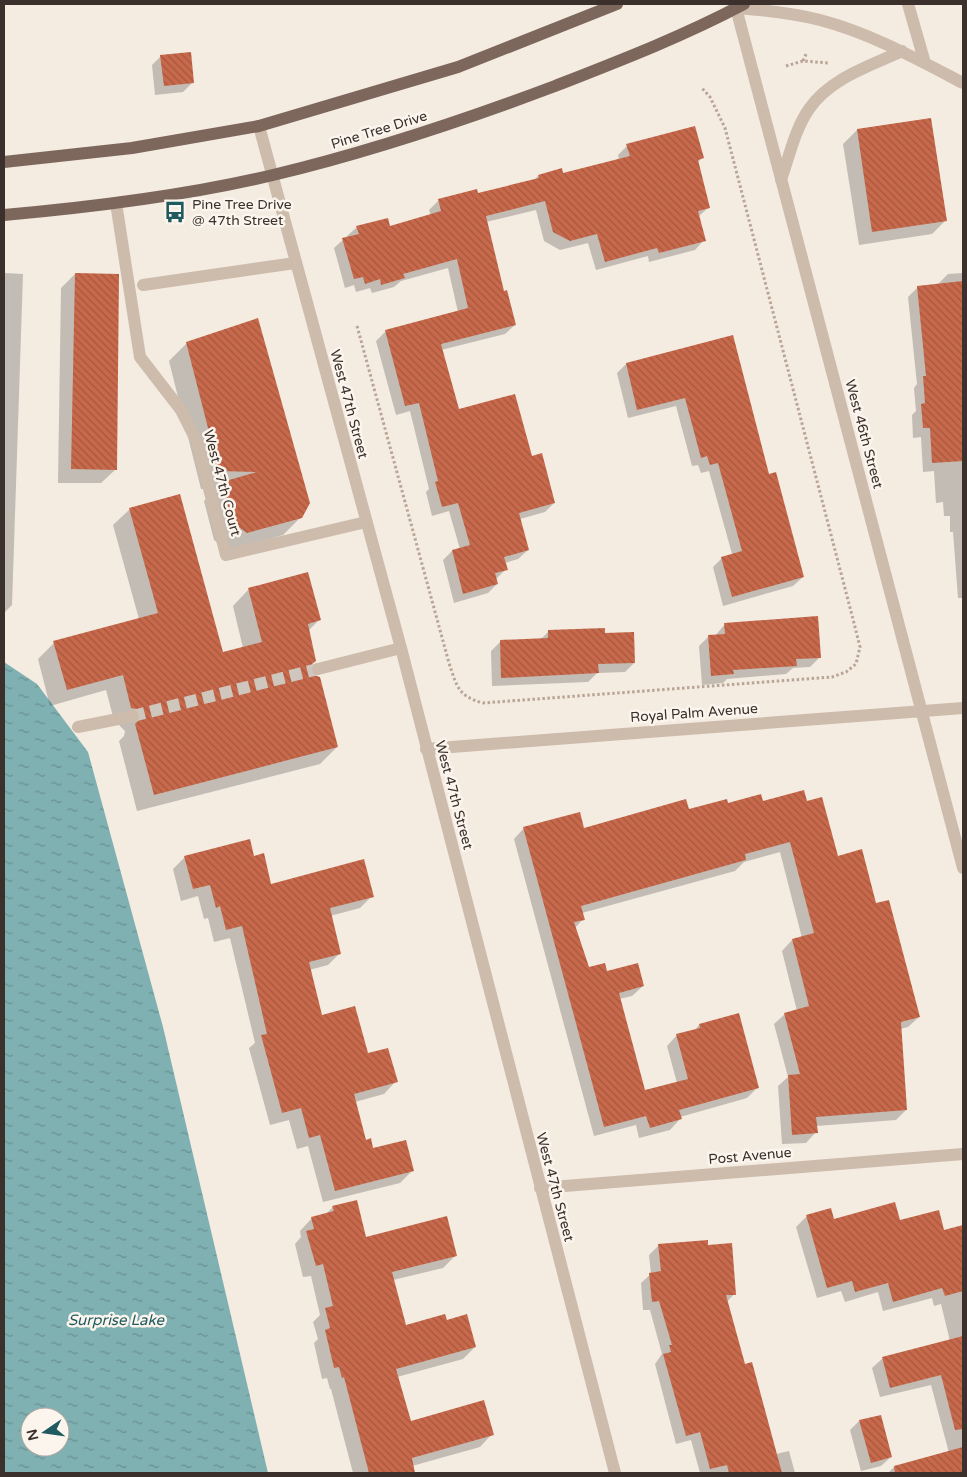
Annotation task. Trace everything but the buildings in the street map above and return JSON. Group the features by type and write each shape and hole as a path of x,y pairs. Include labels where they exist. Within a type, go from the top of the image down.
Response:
{"main road":[{"path":"4,162 123,149 259,126 458,67 617,4"},
{"name":"Pine Tree Drive","path":"4,215 116,203 272,175 394,143 600,68 738,5"}],"street":[{"path":"908,4 925,63"},
{"path":"738,5 822,21 902,51 963,83"},
{"name":"West 46th Street","path":"738,5 781,180 963,868"},
{"path":"781,180 802,123 809,109 819,97 836,82 902,51"},
{"name":"West 47th Street","path":"259,126 401,648 615,1473"},
{"name":"West 47th Court","path":"116,203 140,357 170,395 191,426 197,442 226,555 366,522"},
{"path":"143,285 295,263"},
{"path":"318,669 401,648"},
{"name":"Royal Palm Avenue","path":"426,749 963,708"},
{"path":"78,727 133,716"},
{"name":"Post Avenue","path":"540,1188 963,1154"}],"path":[{"path":"803,61 807,52"},
{"path":"786,66 803,61 818,61 835,66"},
{"path":"357,326 448,663 457,686 468,699 483,703 832,677 846,672 856,664 860,647 725,128 710,97 701,87"}],"water":[{"name":"Surprise Lake","path":"4,662 37,684 88,752 163,1027 268,1473 4,1473"}],"tunnel":[{"path":"133,716 318,669"}],"place":[{"name":"Pine Tree Drive @ 47th Street","path":"175,212"}]}
